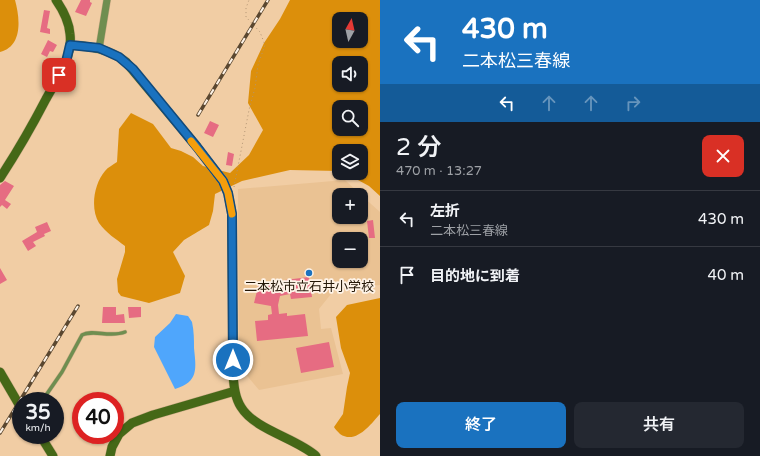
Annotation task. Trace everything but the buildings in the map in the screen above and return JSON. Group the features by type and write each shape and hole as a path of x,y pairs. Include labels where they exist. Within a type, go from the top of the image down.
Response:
{"street":[{"path":"0,178 24,140 66,62 70,45 70,34 68,23 56,0"},
{"path":"99,48 107,0"},
{"path":"70,45 99,48 119,57 133,69 223,181 228,193 232,214 233,374 235,391 241,408 250,418 303,446 316,456"},
{"path":"0,372 12,393"},
{"path":"110,456 112,447 119,434 132,423 153,415 235,391"},
{"path":"46,444 53,456"}],"lane":[{"path":"48,392 62,372 82,335 87,333 116,334 125,332"}],"path":[{"path":"228,193 232,190 235,182 239,153 255,88 258,65 265,45 260,32 246,17 246,8 249,0"}],"shaded area":[{"path":"0,0 15,0 19,23 16,38 13,44 0,52"},
{"path":"290,0 380,0 380,196 369,186 358,180 368,180 368,144 332,144 332,171 290,170 242,181 215,194 213,211 209,225 184,240 173,252 185,276 180,293 149,303 121,296 118,292 117,279 125,252 125,246 108,233 99,223 96,217 94,203 94,196 101,176 108,168 117,162 119,129 131,113 153,124 171,148 193,157 203,166 230,173 249,155 263,130 248,103 251,71 264,43 280,19"},
{"name":"二本松市立石井小学校","path":"345,180 354,188 332,188 332,224 368,224 368,201 380,212 380,285 335,289 319,309 321,329 331,328 343,374 259,390 239,366 238,189"},
{"path":"380,298 380,414 363,432 352,437 346,437 340,434 334,427 343,414 350,373 341,348 336,317 347,305"}],"water":[{"path":"176,314 188,316 192,322 195,368 192,378 183,386 175,389 154,347 155,337 170,323"}],"railway":[{"path":"198,115 268,0"},
{"path":"0,433 78,306"}],"slow traffic":[{"path":"191,141 223,181 230,199 232,214"}],"place":[{"name":"二本松市立石井小学校","path":"309,273"}],"route":[{"path":"59,75 66,62 70,45 99,48 119,57 133,69 223,181 230,199 232,214 233,360"}]}
